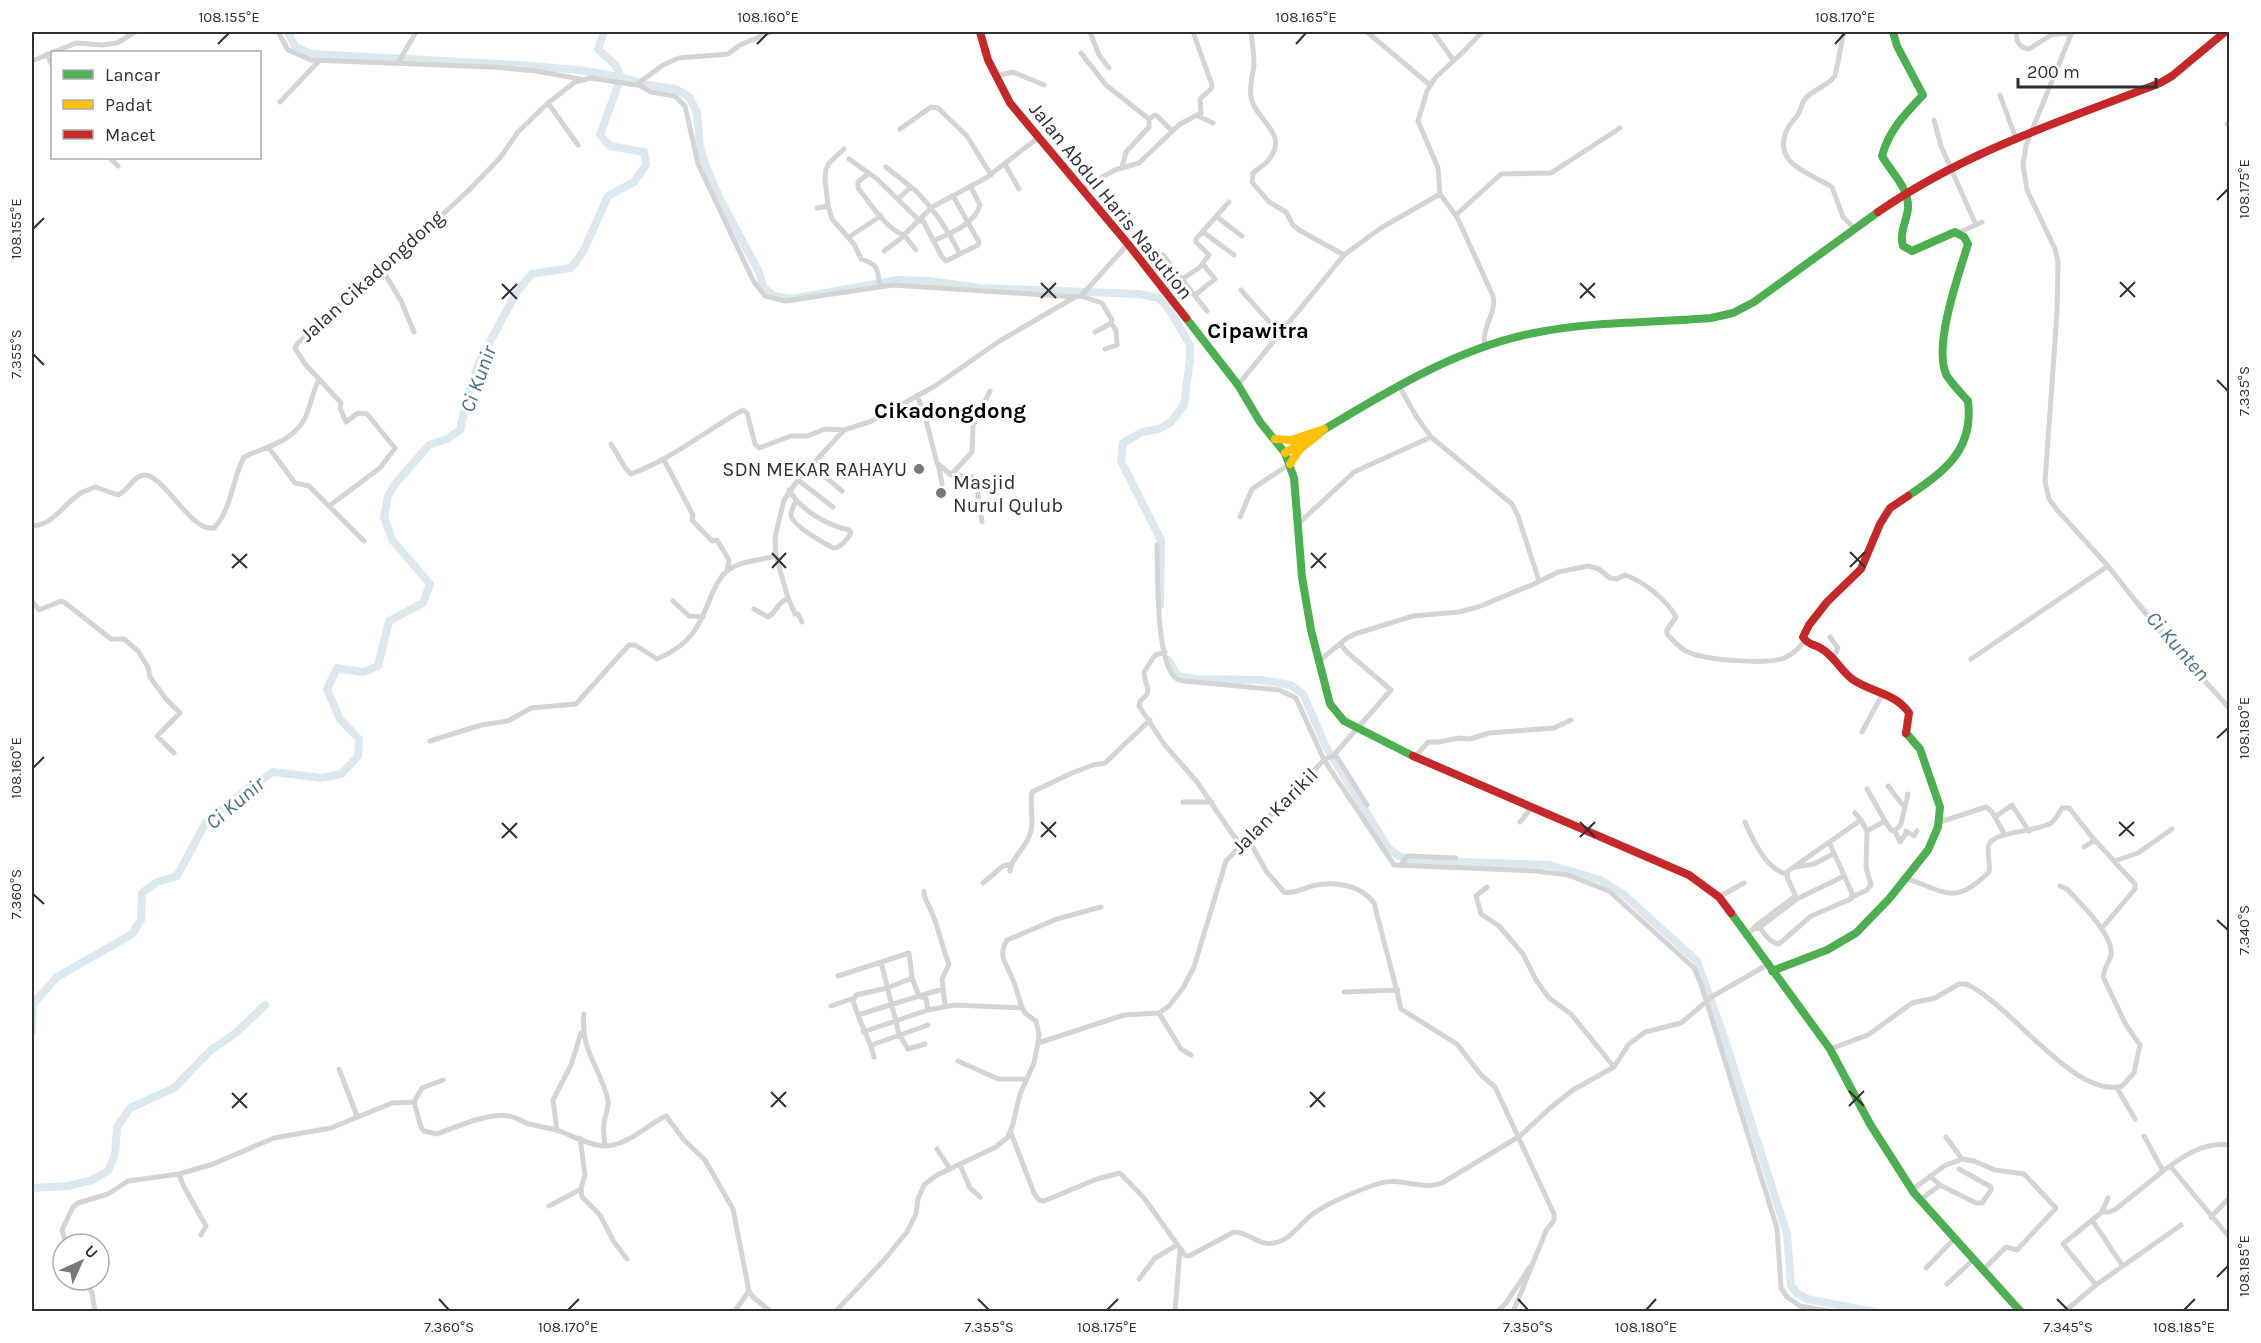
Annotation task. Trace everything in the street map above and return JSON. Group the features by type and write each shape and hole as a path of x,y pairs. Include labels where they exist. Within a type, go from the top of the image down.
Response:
{"street":[{"path":"55,51 76,43 102,45 117,43 135,32"},
{"path":"278,32 285,46 292,53 319,61 400,60 493,66 581,79 638,83 651,92 675,96 686,106 698,164 754,282 765,296 785,301 880,284 1081,294 1102,303 1112,320 1111,323 1116,330 1117,345 1105,349"},
{"path":"400,60 416,32"},
{"path":"638,83 663,65 679,58 728,54 740,45 771,32"},
{"name":"Jalan Abdul Haris Nasution","path":"980,32 988,60 1010,103 1165,291 1238,385 1260,422 1285,453 1294,478 1296,526 1302,577 1330,704 1344,721 1356,728 1415,757 1689,875 1719,897 1830,1049 1870,1124 1912,1190 2021,1311"},
{"path":"1090,32 1099,55 1109,68"},
{"path":"1083,189 1122,168 1144,160 1180,124 1201,113 1200,99 1211,89 1212,85 1193,32"},
{"path":"1251,32 1254,64 1251,100 1269,124 1276,142 1269,160 1253,173 1252,182 1269,202 1286,212 1293,225 1299,230 1344,255"},
{"path":"1367,32 1430,85"},
{"path":"1432,32 1454,61"},
{"path":"1482,32 1430,85 1418,122 1438,168 1440,194 1456,215 1494,300 1494,307 1483,334 1485,347"},
{"path":"1844,32 1835,76 1805,99 1799,113 1786,131 1784,144 1785,153 1793,165 1832,187 1843,217 1855,229"},
{"path":"1893,32 1897,46 1923,93 1923,98 1896,124 1882,151 1884,161 1905,194 1908,206 1901,242 1906,249 1912,250 1982,222"},
{"path":"2017,32 2016,38 2020,45 2029,49 2051,36 2072,32"},
{"path":"2072,32 2026,146 2023,165 2027,190 2055,249 2058,261 2057,313 2044,482 2049,499 2108,566 2152,622 2229,709"},
{"path":"1285,453 1399,386 1437,366 1485,347 1536,332 1723,316 1745,307 1905,194 1951,167 2015,136 2160,83 2172,76 2225,32"},
{"path":"32,61 51,52"},
{"path":"1081,53 1106,85 1149,119"},
{"path":"47,54 51,62"},
{"path":"280,102 319,61"},
{"path":"996,76 1013,72 1044,85"},
{"name":"Jalan Cikadongdong","path":"319,380 305,364 295,346 328,314 382,269 468,191 500,158 518,132 548,103 581,79"},
{"path":"2000,95 2015,136"},
{"path":"548,103 579,146"},
{"path":"900,129 931,107 938,108 967,136 991,175"},
{"path":"1149,119 1155,115 1172,131"},
{"path":"1198,116 1214,123"},
{"path":"1122,168 1126,152 1149,127 1149,119"},
{"path":"1934,120 1939,141 1976,225"},
{"path":"1456,215 1501,174 1551,173 1620,128"},
{"path":"884,251 904,236 932,207 991,175 1038,137"},
{"path":"844,149 826,169 828,206 832,219 854,244 861,259 871,261 874,265 880,284"},
{"path":"111,159 118,166"},
{"path":"849,159 869,173 921,220 945,261 979,244 953,196"},
{"path":"1005,164 1019,189"},
{"path":"886,167 932,207 951,233 960,254"},
{"path":"869,173 857,186 881,216 916,250"},
{"path":"933,242 968,221 980,208 971,187"},
{"path":"898,199 911,188"},
{"path":"1238,385 1344,255 1381,228 1440,194"},
{"path":"1209,255 1196,242 1229,202"},
{"path":"817,208 828,206"},
{"path":"852,235 881,216"},
{"path":"1217,216 1242,236"},
{"path":"1203,232 1234,255"},
{"path":"1319,661 1355,634 1413,616 1459,612 1478,607 1558,572 1588,566 1599,569 1610,578 1628,576 1644,585 1674,612 1676,617 1667,630 1667,634 1689,653 1726,660 1773,660 1784,658 1798,650 1804,640 1805,631 1827,603 1861,569 1880,524 1890,508 1938,476 1960,451 1967,437 1968,401 1947,375 1942,360 1946,321 1968,249 1966,241 1958,232"},
{"path":"611,444 630,474 648,469 743,410 747,413 752,435 759,448 790,436 807,436 825,429 844,430 872,421 935,387 999,342 1081,294 1128,244"},
{"path":"1165,291 1203,264 1219,244"},
{"path":"1163,255 1207,311"},
{"path":"1195,295 1215,279 1203,264"},
{"path":"382,269 399,297 414,332"},
{"path":"1241,290 1280,334"},
{"path":"1095,332 1111,323"},
{"path":"32,526 55,517 80,493 95,487 118,495 126,490 136,478 144,475 149,476 164,488 197,522 210,529 217,524 224,510 244,457 285,440 299,427 306,416 319,380 341,403 340,408 346,422 356,414 367,414 395,448 380,468 329,506"},
{"path":"1399,386 1431,437 1512,504 1539,581"},
{"path":"951,475 972,452 973,426 990,391"},
{"path":"917,395 938,463 942,484"},
{"path":"1275,439 1291,440 1324,429"},
{"path":"1240,518 1252,489 1290,464 1300,449 1324,429"},
{"path":"802,622 798,614 795,614 788,598 776,556 779,514 789,490 844,430"},
{"path":"1296,526 1354,472 1431,437"},
{"path":"268,448 295,483 309,486 364,542"},
{"path":"663,460 693,515 692,520 712,541 717,540 728,559 727,571"},
{"path":"938,463 951,475 974,478 982,522"},
{"path":"812,465 842,490"},
{"path":"798,480 833,507"},
{"path":"789,490 796,501 833,527 849,530 851,533 849,537 833,548 798,525 791,515 796,501"},
{"path":"1156,545 1165,652 1173,674 1179,680 1279,690 1299,701 1325,760 1394,866 1554,872 1605,889 1694,968 1708,999 1777,1228 1781,1288 1784,1294 1800,1306 1835,1311"},
{"path":"430,741 481,725 508,721 531,708 576,704 629,645 635,645 653,658 659,658 679,647 694,634 719,580 727,571 739,565 776,556"},
{"path":"1971,659 2108,566"},
{"path":"754,609 768,617 772,615 779,603 788,598"},
{"path":"32,601 38,610 62,601 111,639 124,639 136,649 148,666 150,677 180,713 157,736 174,753"},
{"path":"673,601 689,616 703,617"},
{"path":"1830,637 1838,648 1833,659"},
{"path":"1011,1133 1039,1200 1044,1201 1097,1179 1120,1173 1144,1198 1179,1247 1189,1256 1234,1232 1240,1232 1262,1243 1280,1242 1290,1236 1304,1220 1317,1212 1377,1184 1403,1182 1436,1186 1519,1137 1573,1090 1614,1067 1629,1044 1645,1032 1682,1023 1708,999 1770,968 1845,940 1868,923 1936,837 1940,822 1940,806 1935,784 1923,762 1919,748 1906,733 1908,711 1901,703 1853,680 1822,648 1808,644 1804,640"},
{"path":"1325,760 1334,755 1392,690 1347,653 1340,644"},
{"path":"1165,652 1155,655 1144,672 1149,692 1139,704 1164,744 1197,782 1239,842 1246,840 1266,871 1284,892 1292,893 1313,886 1346,885 1371,899 1374,903 1402,1011 1457,1044 1481,1075 1493,1083 1554,1214 1554,1220 1546,1231 1514,1311"},
{"path":"1862,732 1883,693"},
{"path":"1010,871 1011,864 1028,840 1032,828 1030,803 1032,792 1072,773 1093,765 1105,764 1150,720"},
{"path":"1415,757 1428,742 1470,739 1489,733 1554,728 1571,720"},
{"path":"1334,755 1367,806"},
{"name":"Jalan Karikil","path":"1159,1013 1176,997 1192,973 1223,867 1246,840 1325,760"},
{"path":"1888,786 1905,808"},
{"path":"1867,789 1891,830 1898,829 1914,836 1917,831"},
{"path":"1907,832 1900,842 1898,829 1908,794"},
{"path":"1183,802 1212,802"},
{"path":"1995,817 2012,805 2029,831"},
{"path":"1520,822 1532,807"},
{"path":"1940,822 1986,807 1995,817 2005,835"},
{"path":"1905,878 1947,893 1958,895 1963,893 1989,872 1988,847 1991,842 2005,835 2029,831 2049,824 2062,808 2066,807 2072,811 2136,886 2102,928"},
{"path":"1758,927 1771,941 1779,944 1811,916 1867,890 1871,885 1866,867 1867,831 1855,813"},
{"path":"1787,874 1793,867 1861,820"},
{"path":"1867,831 1885,821"},
{"path":"1745,822 1760,853 1780,872 1787,874"},
{"path":"2115,861 2138,853 2172,829"},
{"path":"2084,847 2095,840"},
{"path":"1829,842 1852,897"},
{"path":"1793,867 1814,864 1833,854"},
{"path":"1401,865 1406,858 1456,858"},
{"path":"983,883 1003,866 1011,864"},
{"path":"1787,874 1796,898"},
{"path":"1746,936 1796,898 1844,876"},
{"path":"1719,897 1744,883"},
{"path":"1830,1049 1868,1035 1912,1003 1935,998 1959,984 1965,984 2005,1011 2057,1060 2084,1080 2101,1086 2117,1088 2127,1083 2134,1072 2140,1045 2126,1025 2103,977 2111,952 2102,928 2067,889 2060,886"},
{"path":"1487,887 1476,896 1481,914 1498,925 1523,954 1536,980 1549,998 1571,1014 1614,1067"},
{"path":"924,891 924,900 932,912 949,964 942,979 945,1005"},
{"path":"835,1311 884,1260 907,1232 916,1214 918,1199 924,1185 938,1174 996,1147 1011,1133 1026,1079 1034,1063 1039,1035 1035,1021 1026,1014 1023,1008 1013,978 1003,961 1001,950 1006,940 1057,919 1101,907"},
{"path":"837,976 909,954 912,978 919,996 926,999 928,1010"},
{"path":"881,962 899,1034 908,1049 925,1044"},
{"path":"831,1006 912,978"},
{"path":"858,1015 943,989"},
{"path":"1344,992 1398,990"},
{"path":"854,998 863,1032 872,1045 874,1057"},
{"path":"863,1032 945,1005 1023,1008"},
{"path":"1038,1043 1124,1015 1159,1013 1181,1049 1191,1055"},
{"path":"557,1131 553,1100 571,1065 583,1026 584,1014"},
{"path":"872,1045 928,1025"},
{"path":"583,1026 586,1048 601,1076 608,1104 603,1132 605,1146"},
{"path":"958,1061 998,1079 1026,1079"},
{"path":"339,1069 357,1116"},
{"path":"443,1080 422,1088 414,1102 421,1127 431,1134 501,1115 557,1131 576,1139 580,1138 593,1145 605,1146 628,1140 663,1117 668,1117 684,1140 705,1160 733,1209 749,1291 771,1311"},
{"path":"2117,1088 2134,1119"},
{"path":"63,1232 73,1207 78,1203 105,1196 132,1180 179,1174 213,1164 273,1138 331,1128 392,1103 414,1102"},
{"path":"2144,1136 2163,1171"},
{"path":"1946,1137 1962,1159"},
{"path":"580,1138 585,1175 581,1189 582,1197 600,1215 614,1242 627,1259"},
{"path":"2102,1212 2116,1209 2163,1171 2205,1145 2229,1145"},
{"path":"937,1149 950,1168"},
{"path":"1912,1190 1944,1166 1962,1159 1974,1161 1995,1170 2024,1174 2056,1208 2018,1250 2006,1247 1984,1269"},
{"path":"960,1165 970,1188 980,1197"},
{"path":"2170,1166 2229,1238"},
{"path":"1930,1176 1940,1185 1976,1203 1982,1203 1991,1188 1959,1169"},
{"path":"179,1174 206,1226 201,1235"},
{"path":"1920,1200 1940,1185"},
{"path":"549,1206 581,1189"},
{"path":"2211,1217 2229,1197"},
{"path":"2096,1285 2063,1245 2102,1212 2108,1198"},
{"path":"2092,1220 2122,1265"},
{"path":"2064,1311 2122,1265 2181,1225"},
{"path":"1926,1268 1955,1238"},
{"path":"1139,1279 1155,1258 1179,1247"},
{"path":"1175,1311 1179,1247"},
{"path":"1947,1284 1974,1259"},
{"path":"1497,1311 1506,1303 1535,1261"},
{"path":"734,1311 749,1291"},
{"path":"91,1292 95,1311"}],"waterway":[{"path":"288,32 295,47 312,54 578,70 676,89 689,97 697,112 700,147 706,167 721,201 759,272 763,286 773,296 791,299 898,280 929,281 981,288 1139,294 1159,298 1170,311 1190,345 1184,405 1171,422 1159,429 1142,432 1123,443 1121,461 1161,540 1160,605"},
{"name":"Ci Kunir","path":"32,1031 33,1004 57,977 132,934 141,920 142,893 157,882 177,876 206,822 248,788 273,772 322,778 341,774 358,756 359,739 340,719 327,689 337,668 363,672 378,666 389,621 423,603 430,584 393,541 384,518 388,496 395,484 429,445 447,439 460,430 469,390 481,358 518,290 532,274 571,268 583,252 608,196 634,182 646,165 644,152 610,146 600,135 621,77 615,65 598,49 604,32"},
{"name":"Ci Kunten","path":"2138,600 2198,669"},
{"path":"1168,660 1178,676 1197,679 1260,680 1291,685 1303,694 1326,747 1389,849 1399,856 1410,860 1549,865 1601,880 1623,894 1697,961 1723,1034 1787,1234 1791,1285 1797,1293 1807,1299 1875,1312"},
{"path":"32,1188 68,1186 92,1180 108,1171 115,1155 117,1127 130,1108 174,1088 211,1050 237,1032 265,1005"}],"traffic: fast":[{"path":"1893,32 1897,46 1923,95 1893,130 1882,156 1903,187 1908,201 1902,236 1903,246 1912,251 1955,232 1964,237 1968,244 1948,311 1943,348 1943,364 1947,376 1968,401 1969,418 1966,433 1961,446 1945,468 1908,496"},
{"path":"1320,432 1423,373 1477,349 1505,340 1578,326 1711,318 1733,313 1754,302 1878,212"},
{"path":"1186,318 1238,385 1260,422 1285,453 1294,478 1302,577 1311,630 1330,704 1344,721 1413,756"},
{"path":"1772,971 1827,950 1856,933 1889,899 1928,850 1938,827 1940,807 1920,749 1906,733"},
{"path":"1731,913 1830,1049 1870,1124 1914,1193 2021,1312"}],"traffic: slow":[{"path":"1275,439 1291,440 1324,429"},
{"path":"1290,464 1300,449 1319,434"},
{"path":"1285,453 1309,438"}],"traffic: jam":[{"path":"980,32 988,60 1010,103 1128,244 1186,318"},
{"path":"1878,212 1912,190 1980,154 2160,83 2172,76 2225,32"},
{"path":"1906,733 1909,713 1904,706 1852,679 1826,652 1803,637 1809,625 1827,602 1861,569 1880,524 1890,508 1908,496"},
{"path":"1413,756 1689,875 1719,897 1731,913"}],"place":[{"name":"SDN MEKAR RAHAYU","path":"919,469"},
{"name":"Masjid Nurul Qulub","path":"941,493"}],"district":[{"name":"Cipawitra","path":"1258,331"},
{"name":"Cikadongdong","path":"950,411"}]}
